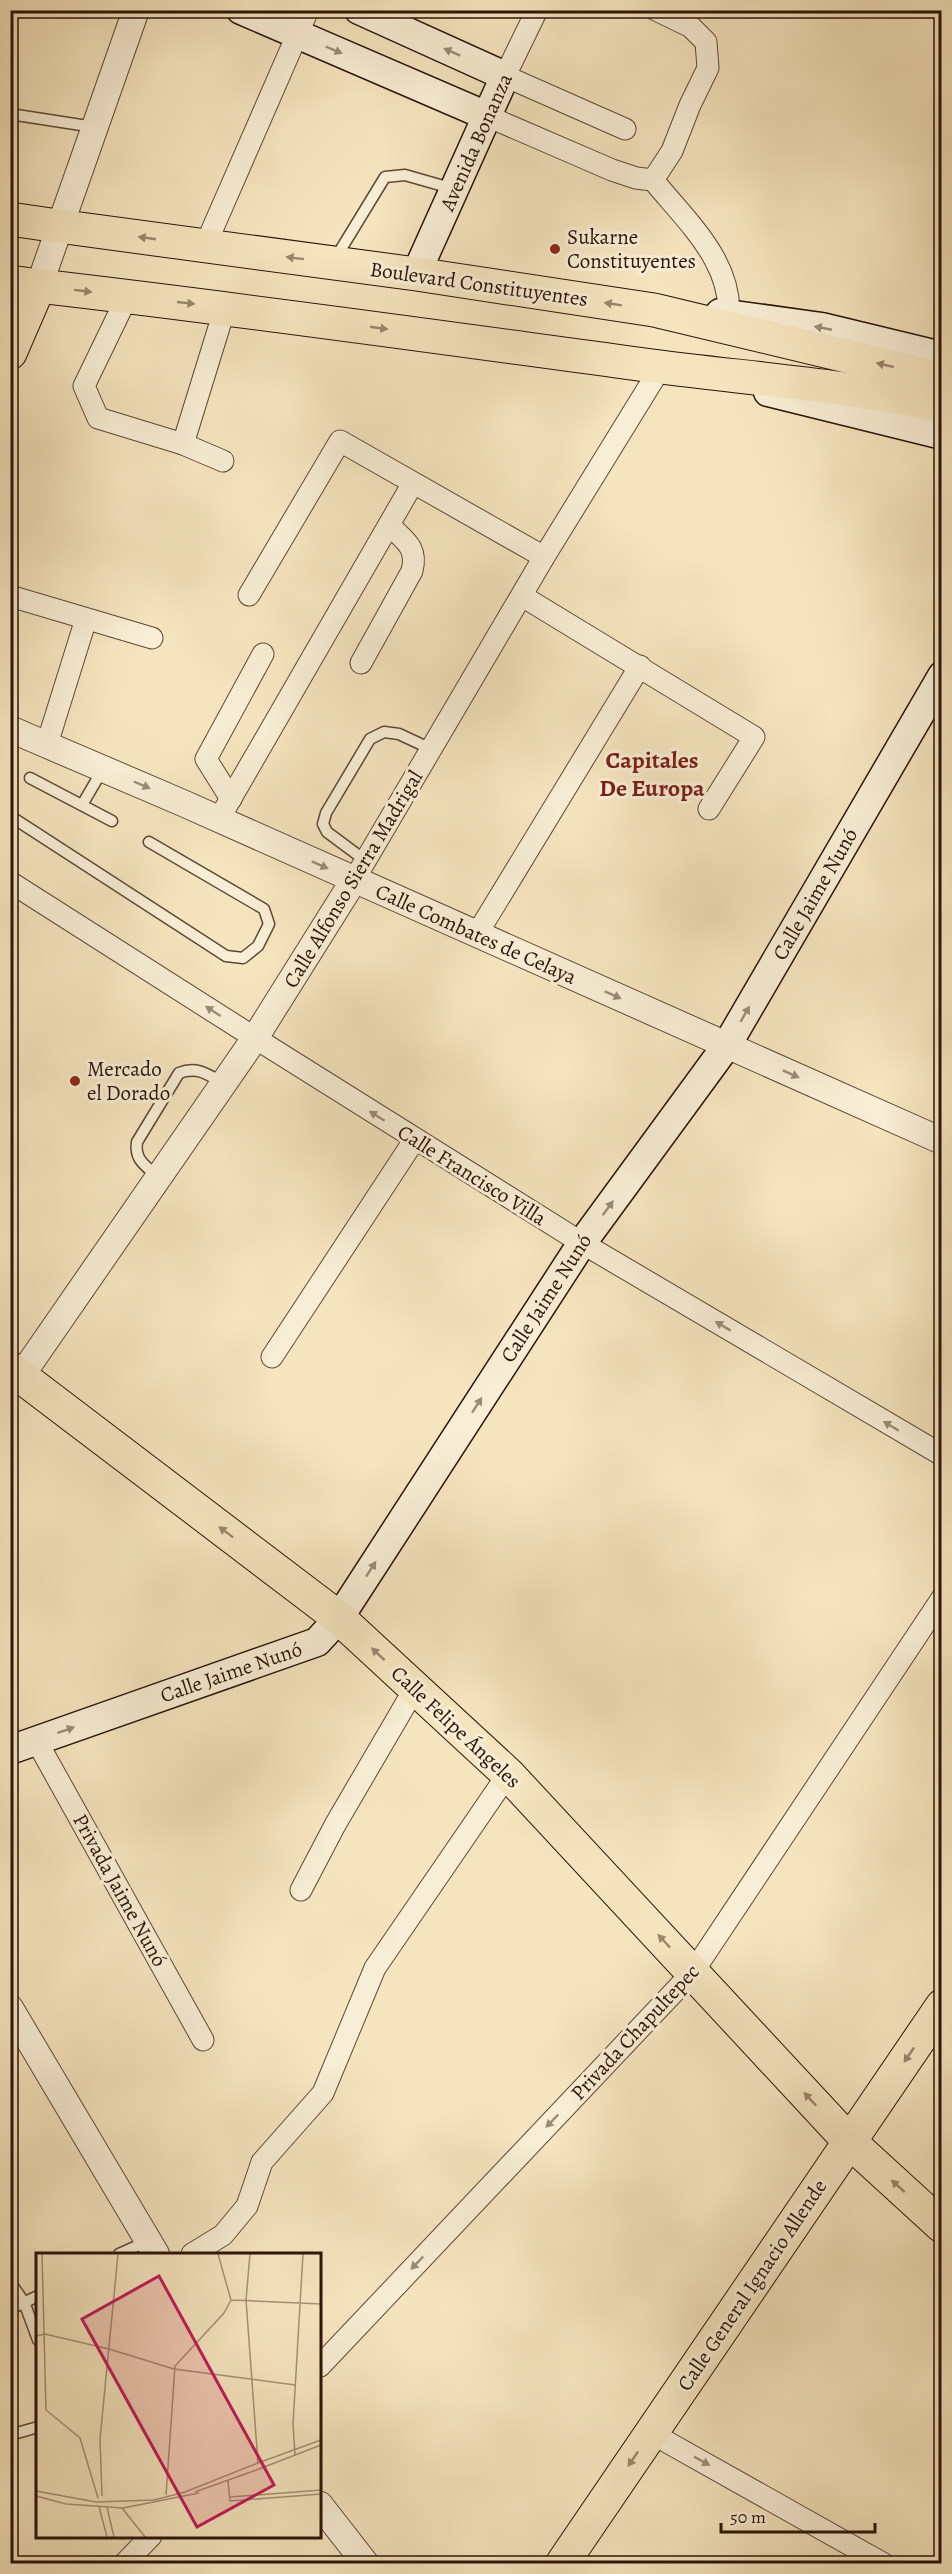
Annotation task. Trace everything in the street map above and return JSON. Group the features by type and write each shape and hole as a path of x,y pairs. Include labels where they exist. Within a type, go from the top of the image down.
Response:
{"main road":[{"path":"241,10 303,23 487,116"},
{"path":"359,10 505,76"},
{"name":"Avenida Bonanza","path":"416,274 505,76"},
{"name":"Boulevard Constituyentes","path":"10,219 416,274 729,321 942,379"},
{"path":"10,353 25,284 225,308 661,367 882,393 942,406"},
{"path":"729,321 822,327 942,356"},
{"path":"661,367 876,417 942,435"},
{"name":"Calle Jaime Nunó","path":"23,1745 316,1642 339,1618 582,1243 727,1045 940,683"},
{"name":"Calle Felipe Ángeles","path":"16,1372 339,1618 415,1688 508,1774 850,2142 942,2226"},
{"name":"Calle General Ignacio Allende","path":"561,2564 940,2011"}],"street":[{"path":"25,284 58,226 136,10"},
{"name":"Avenida Bonanza","path":"505,76 537,10"},
{"path":"653,180 672,151 708,68 706,42 691,27 656,10"},
{"path":"205,246 303,23"},
{"path":"505,76 625,129"},
{"path":"487,116 612,171 653,180 715,256 728,288 729,321"},
{"path":"128,297 84,386 98,418 183,444 223,461"},
{"path":"183,444 225,308"},
{"name":"Calle Alfonso Sierra Madrigal","path":"16,1372 159,1178 255,1038 360,870 544,557 661,367"},
{"path":"249,595 340,441 544,557"},
{"path":"225,809 413,483"},
{"path":"361,663 412,571 415,558 410,546 389,525"},
{"path":"10,596 152,638"},
{"path":"522,596 754,737 709,809"},
{"path":"46,744 86,619"},
{"path":"225,809 206,759 263,654"},
{"path":"477,934 640,666"},
{"name":"Calle Combates de Celaya","path":"13,735 46,744 103,768 225,809 360,870 477,934 942,1141"},
{"name":"Calle Francisco Villa","path":"10,882 582,1243 942,1455"},
{"path":"272,1357 415,1139"},
{"name":"Privada Chapultepec","path":"321,2365 693,1972 942,1598"},
{"path":"301,1890 335,1825 415,1688"},
{"name":"Privada Jaime Nunó","path":"23,1745 203,2040"},
{"path":"194,2253 223,2235 247,2206 262,2162 323,2093 375,1968 508,1774"},
{"path":"10,2008 152,2247"},
{"path":"651,2433 885,2564"},
{"path":"321,2506 366,2564"},
{"path":"124,2564 150,2538"}],"lane":[{"path":"10,114 94,127"},
{"path":"332,263 385,177 405,175 455,189"},
{"path":"360,870 327,832 323,824 326,813 370,739 384,732 399,734 431,749"},
{"path":"82,805 103,768"},
{"path":"30,778 111,821"},
{"path":"10,816 226,956 243,958 258,946 269,924 264,909 149,842"},
{"path":"159,1178 140,1161 135,1153 137,1142 179,1073 200,1070 223,1083"},
{"path":"124,2253 152,2247"},
{"path":"10,2282 24,2302 36,2335"},
{"path":"10,2309 36,2297"},
{"path":"10,2435 36,2428"}],"place":[{"name":"Sukarne Constituyentes","path":"555,249"},
{"name":"Mercado el Dorado","path":"75,1081"}],"district":[{"name":"Capitales De Europa","path":"652,774"}]}
